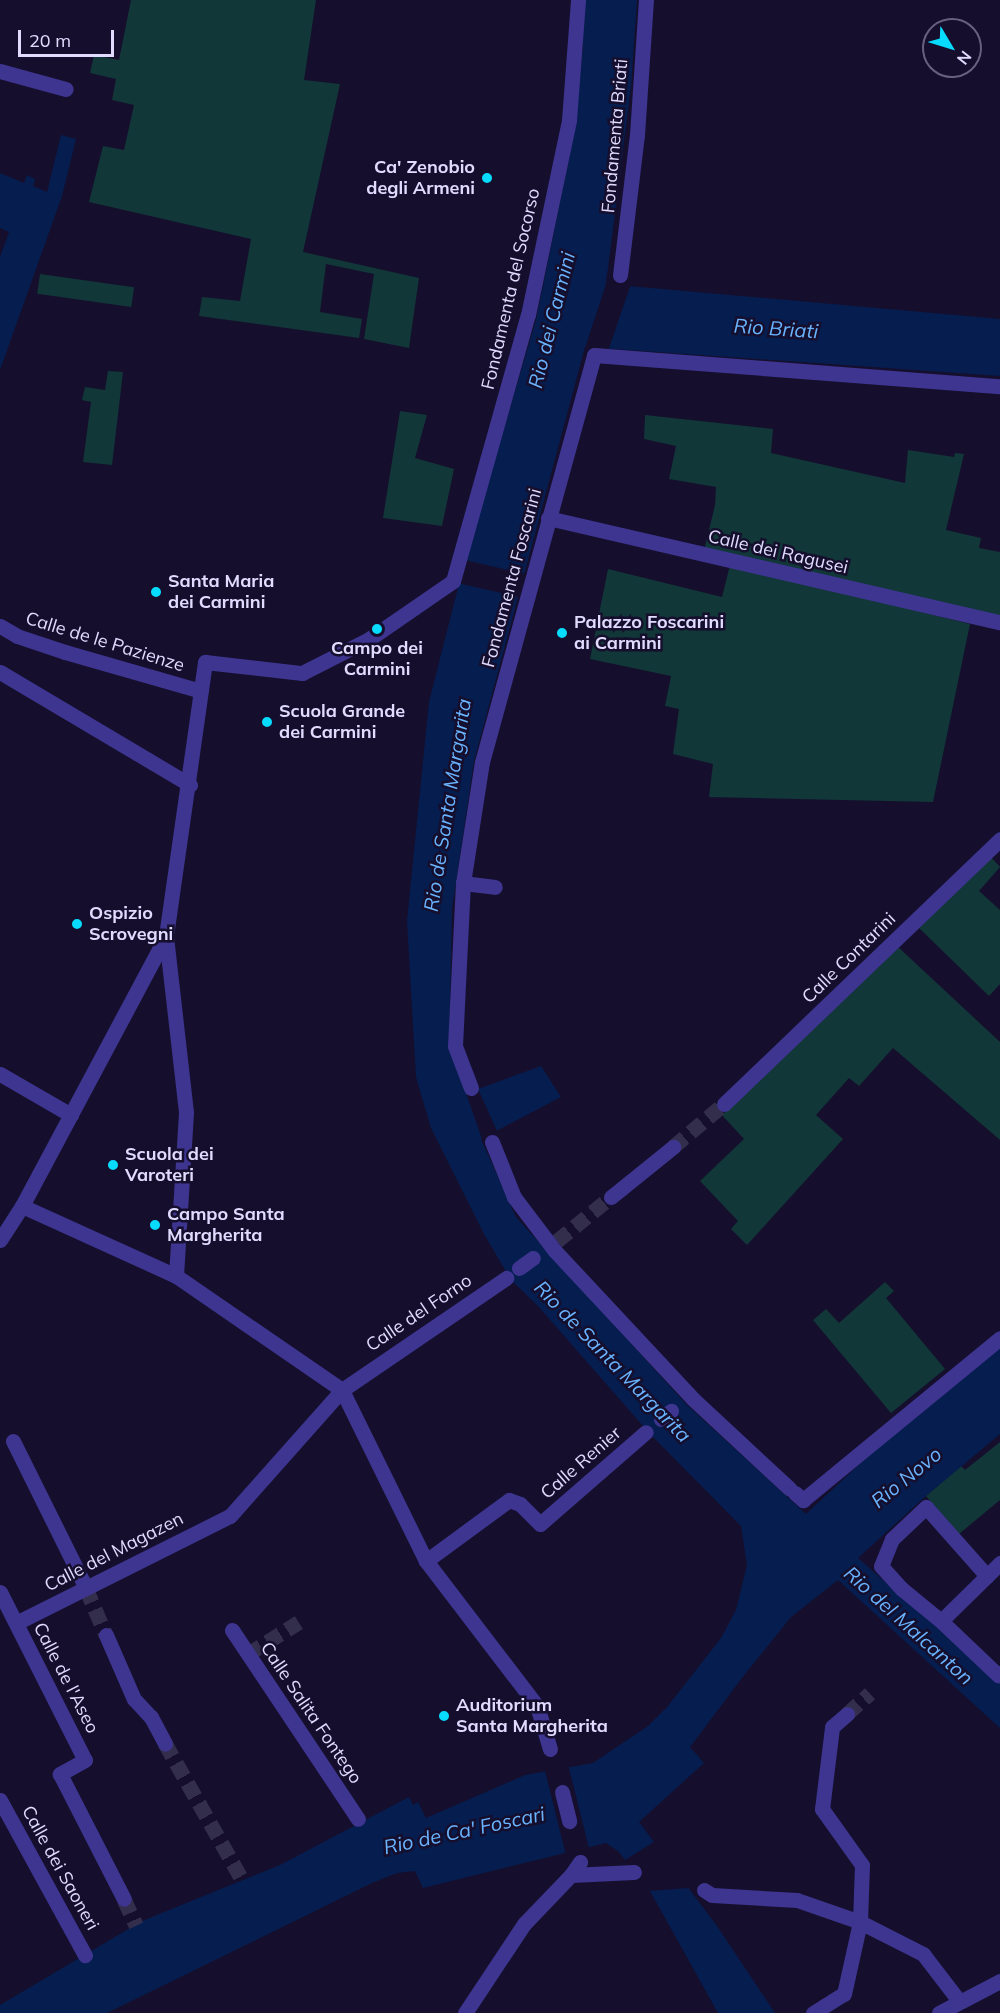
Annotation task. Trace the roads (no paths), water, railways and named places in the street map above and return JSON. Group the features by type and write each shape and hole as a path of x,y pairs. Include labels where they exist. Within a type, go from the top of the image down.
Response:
{"street":[{"name":"Fondamenta del Socorso","path":"201,691 205,662 302,673 369,639 453,581 533,292 570,120 578,0"},
{"name":"Fondamenta Briati","path":"620,275 637,135 645,0"},
{"path":"0,71 66,89"},
{"name":"Fondamenta Foscarini","path":"471,1088 454,1046 463,884 482,762 594,355 1000,386"},
{"name":"Calle dei Ragusei","path":"548,518 1000,621"},
{"name":"Calle de le Pazienze","path":"0,626 17,636 55,649 201,691"},
{"path":"0,672 190,785"},
{"path":"176,1276 186,1112 166,936 190,785 201,691"},
{"name":"Calle Contarini","path":"724,1104 1000,839"},
{"path":"463,884 495,887"},
{"path":"0,1240 22,1206 166,936"},
{"path":"0,1074 70,1115"},
{"path":"492,1142 514,1197 693,1399 802,1500 1000,1338"},
{"path":"611,1197 673,1147"},
{"path":"22,1206 176,1276 348,1385 426,1561 537,1706 550,1749"},
{"path":"519,1268 533,1258"},
{"name":"Calle del Forno","path":"348,1385 506,1278"},
{"name":"Calle del Magazen","path":"16,1623 230,1516 348,1385"},
{"name":"Calle Renier","path":"426,1561 509,1500 520,1504 540,1524 646,1432"},
{"path":"13,1441 86,1588"},
{"path":"987,1575 927,1507 892,1539 881,1566 902,1589 998,1675 1000,1673"},
{"path":"940,1621 1000,1563"},
{"name":"Calle de l'Aseo","path":"0,1592 85,1760 60,1774 124,1899"},
{"name":"Calle Salita Fontego","path":"232,1630 358,1819"},
{"path":"106,1635 134,1699 151,1717 165,1743"},
{"path":"813,2013 844,1994 860,1922 862,1865 822,1809 832,1726 847,1714"},
{"path":"562,1792 569,1821"},
{"name":"Calle dei Saoneri","path":"0,1800 86,1955"},
{"path":"466,2012 524,1924 571,1875 580,1862"},
{"path":"571,1875 634,1872"},
{"path":"708,1892 797,1900 860,1922 923,1954 959,2001"},
{"path":"939,2013 1000,1981"}],"water":[{"path":"583,0 637,0 631,86 606,284 1000,319 1000,376 585,347 474,761 452,909 449,1051 478,1089 541,1066 561,1097 481,1139 516,1217 687,1405 806,1514 865,1459 1000,1348 1000,1434 926,1496 858,1558 1000,1683 1000,1728 838,1580 791,1617 745,1674 690,1747 704,1763 639,1822 717,1926 775,2013 718,2013 650,1891 618,1851 606,1843 423,1888 415,1871 397,1873 372,1883 107,2013 0,2013 0,2005 142,1921 280,1865 409,1797 413,1805 418,1802 426,1818 525,1775 593,1763 648,1726 668,1706 721,1638 736,1610 747,1565 741,1526 651,1435 538,1306 511,1280 484,1234 431,1128 416,1077 407,921 429,702 465,560 536,320 574,134 583,47"},
{"path":"61,135 76,139 62,196 0,370 0,257 9,232 0,228 0,173 24,183 27,175 35,179 33,186 47,192"}],"tunnel":[{"path":"673,1147 724,1104"},
{"path":"557,1241 611,1197"},
{"path":"86,1588 106,1635"},
{"path":"248,1654 299,1622"},
{"path":"847,1714 870,1693"},
{"path":"165,1743 243,1881"},
{"path":"124,1899 136,1925"}],"place":[{"name":"Ca' Zenobio degli Armeni","path":"487,178"},
{"name":"Santa Maria dei Carmini","path":"156,592"},
{"name":"Campo dei Carmini","path":"377,629"},
{"name":"Palazzo Foscarini ai Carmini","path":"562,633"},
{"name":"Scuola Grande dei Carmini","path":"267,722"},
{"name":"Ospizio Scrovegni","path":"77,924"},
{"name":"Scuola dei Varoteri","path":"113,1165"},
{"name":"Campo Santa Margherita","path":"155,1225"},
{"name":"Auditorium Santa Margherita","path":"444,1716"}],"water label":[{"name":"Rio dei Carmini","path":"551,320"},
{"name":"Rio Briati","path":"776,328"},
{"name":"Rio de Santa Margarita","path":"447,805"},
{"name":"Rio de Santa Margarita","path":"613,1361"},
{"name":"Rio Novo","path":"906,1477"},
{"name":"Rio del Malcanton","path":"909,1625"},
{"name":"Rio de Ca' Foscari","path":"464,1830"}]}
